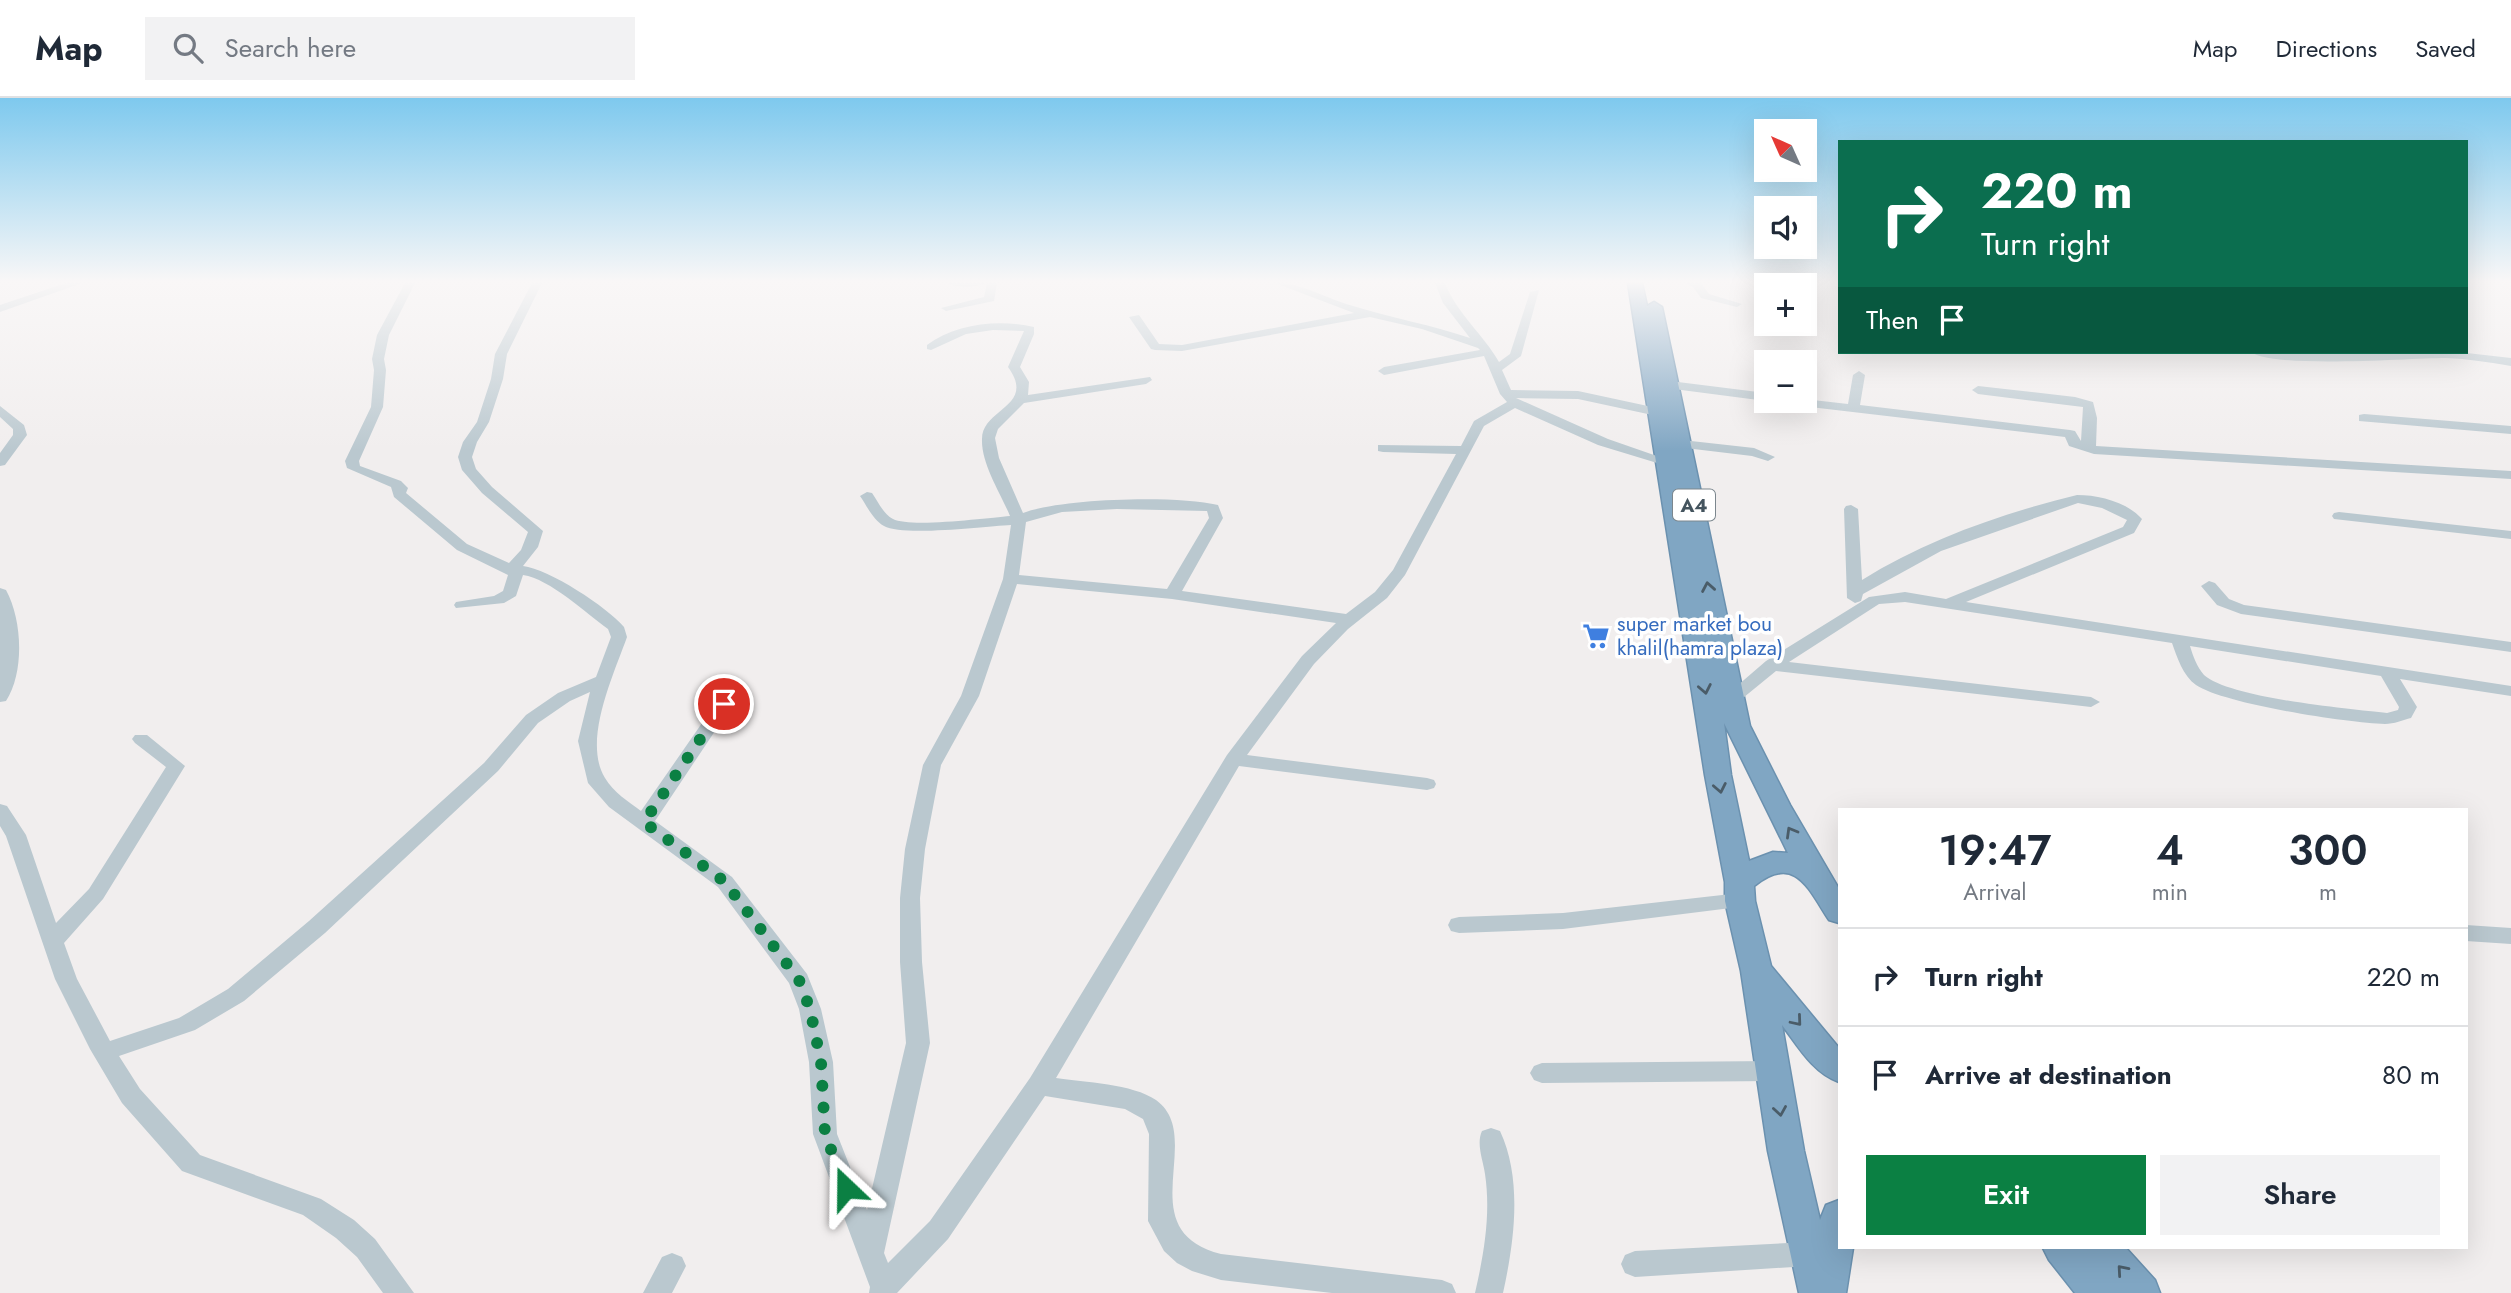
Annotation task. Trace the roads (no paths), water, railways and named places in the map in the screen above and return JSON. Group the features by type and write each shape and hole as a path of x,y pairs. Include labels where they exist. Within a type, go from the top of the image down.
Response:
{"highway":[{"name":"A4","path":"1645,339 1657,412 1674,453 1711,602 1737,726 1776,806 1812,871 1838,910"},
{"name":"A4","path":"1661,339 1670,385 1674,453 1718,775 1739,892 1757,971 1820,1050 1838,1067"},
{"path":"1739,892 1760,865 1773,861 1796,864 1812,871"},
{"path":"1757,971 1786,1151 1818,1293"},
{"path":"1827,1293 1838,1223"},
{"path":"2063,1249 2099,1293"},
{"path":"2103,1249 2141,1293"}],"street":[{"path":"382,339 378,359 380,370 377,407 352,461 353,465 362,473 396,484 401,488 399,494 462,547 511,569 534,572 549,579 616,627 619,638 593,708 587,741 595,779 616,802 725,882 799,980 810,1009 821,1062 825,1134 836,1167 856,1210 883,1290 939,1230 1039,1085 1234,760 1308,660 1381,595 1400,572 1479,424 1510,399 1578,395 1657,412"},
{"path":"509,339 501,354 483,422 470,442 466,457 469,470 536,531 531,549 511,569"},
{"path":"931,347 941,339"},
{"path":"871,1252 918,1043 911,962 910,898 915,849 932,765 970,696 1011,579 1019,520 995,468 988,438 992,428 1020,400 1024,378 1014,367 1014,361 1028,339"},
{"path":"1150,339 1155,346 1169,348 1241,339"},
{"path":"1458,339 1485,349"},
{"path":"1476,339 1485,349 1510,399 1603,442 1674,453 1754,452 1768,457"},
{"path":"1496,369 1516,356 1521,339"},
{"path":"1384,371 1485,349"},
{"path":"2285,354 2326,357 2481,356 2511,362"},
{"path":"1853,408 1858,375"},
{"path":"1020,400 1146,380"},
{"path":"1670,385 1754,396"},
{"path":"1978,390 2090,405 2087,449"},
{"path":"1817,404 2070,434 2074,443 2087,449 2511,475"},
{"path":"0,410 19,428 20,435 5,451 0,461"},
{"path":"2364,418 2511,430"},
{"path":"1383,448 1464,450"},
{"path":"867,496 880,516 890,523 917,526 1019,520 1039,512 1062,508 1197,505 1213,508 1216,518 1172,594"},
{"path":"1856,591 1894,566 1934,548 2077,499 2085,498 2135,519 2129,530 1951,602"},
{"path":"1850,615 1856,591 1851,509"},
{"path":"2339,516 2511,535"},
{"path":"462,604 498,600 510,593 516,574 511,569"},
{"path":"1011,579 1172,594 1351,620"},
{"path":"2208,586 2223,602 2241,609 2511,648"},
{"path":"0,593 8,618 9,670 7,687 0,696"},
{"path":"1732,698 1773,665 1850,615 1875,600 1893,597 1951,602 2511,691"},
{"path":"2178,638 2197,677 2213,688 2388,719 2405,714 2407,707 2388,671"},
{"path":"1773,665 2091,702"},
{"path":"103,1052 187,1024 236,995 317,927 491,767 532,719 564,697 603,681"},
{"path":"644,822 724,704"},
{"path":"52,942 96,894 176,766 141,739"},
{"path":"1234,760 1427,784"},
{"path":"0,811 16,835 66,979 103,1052 131,1097 191,1163 312,1207 366,1248 400,1293"},
{"path":"1459,925 1563,921 1739,892"},
{"path":"2468,933 2511,936"},
{"path":"1542,1073 1773,1070"},
{"path":"1039,1085 1134,1102 1152,1112 1159,1122 1161,1134 1160,1221 1172,1242 1202,1262 1261,1273 1442,1293"},
{"path":"1489,1293 1500,1246 1502,1209 1500,1179 1491,1139"},
{"path":"1635,1264 1809,1254"},
{"path":"657,1293 672,1266"}],"place":[{"name":"super market bou khalil(hamra plaza)","path":"1596,636"}]}
